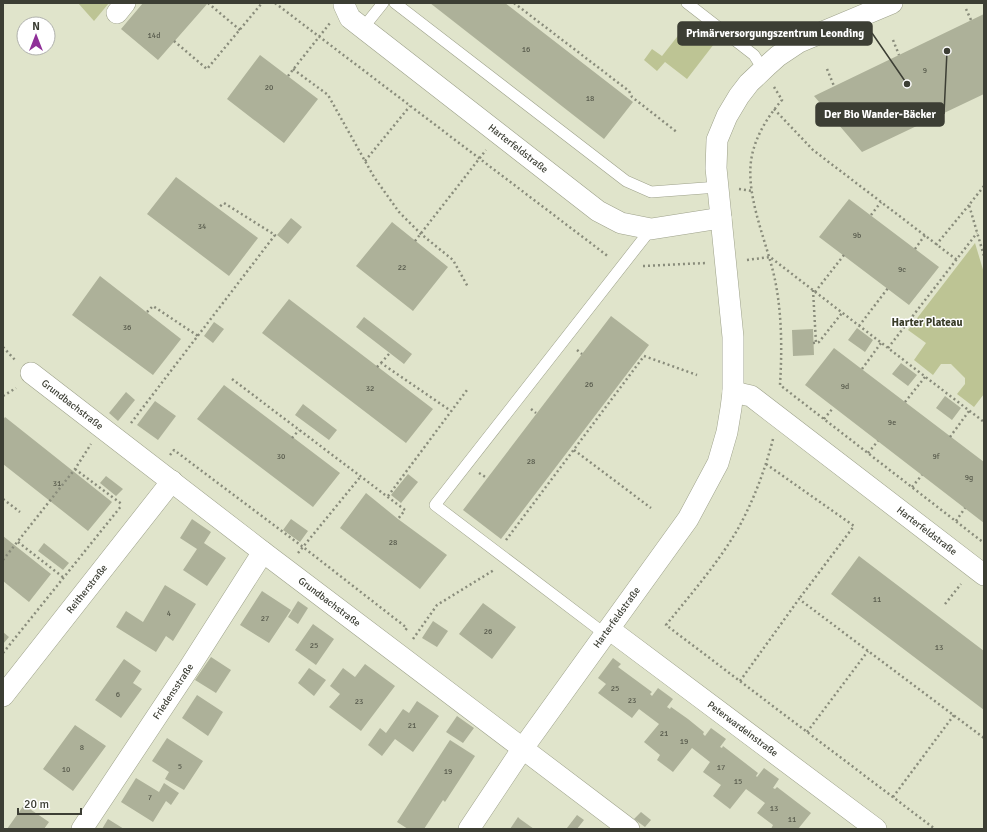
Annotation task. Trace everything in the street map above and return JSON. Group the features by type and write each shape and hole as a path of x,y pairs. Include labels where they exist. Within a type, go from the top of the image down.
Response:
{"street":[{"name":"Harterfeldstraße","path":"470,829 523,748 688,519 718,463 727,432 733,392 733,337 716,168 718,140 727,116 749,83 778,56 799,42 892,3"},
{"name":"Harterfeldstraße","path":"344,4 350,18 598,211 621,223 651,229 721,218"},
{"name":"Grundbachstraße","path":"31,373 263,552 629,829"},
{"name":"Harterfeldstraße","path":"733,392 751,396 984,575"},
{"name":"Reitherstraße","path":"3,696 142,520 165,476"},
{"name":"Friedensstraße","path":"82,829 189,668 263,552"},
{"name":"Peterwardeinstraße","path":"607,631 876,829"}],"lane":[{"path":"363,28 383,3"},
{"path":"395,3 626,181 651,192 718,187"},
{"path":"687,3 699,7 754,55 763,69"},
{"path":"607,631 497,552 435,505 651,229"}],"path":[{"path":"208,3 240,30"},
{"path":"174,41 207,69 262,3"},
{"path":"275,3 622,267 686,265"},
{"path":"514,3 629,92 632,97 678,133"},
{"path":"288,76 344,4"},
{"path":"966,9 971,20"},
{"path":"893,40 900,55"},
{"path":"293,69 328,95 374,177 399,212 421,234 453,260 468,287"},
{"path":"763,69 782,100 774,109 760,132 752,154 751,163 752,191 770,257 776,286 781,329 780,385 777,416 766,464 750,506 738,528 697,586 666,625 935,829"},
{"path":"827,69 834,86"},
{"path":"365,161 410,106"},
{"path":"774,109 813,150 957,260"},
{"path":"416,241 498,134"},
{"path":"936,245 984,186"},
{"path":"871,215 881,202"},
{"path":"3,560 75,469 110,434 198,336 275,236 224,203 218,208"},
{"path":"969,205 984,256"},
{"path":"888,348 977,233"},
{"path":"915,249 924,236"},
{"path":"842,313 820,342 815,343 814,291 844,255"},
{"path":"770,257 984,422"},
{"path":"859,326 888,288"},
{"path":"147,312 153,306 198,336"},
{"path":"862,369 882,343"},
{"path":"377,367 389,354"},
{"path":"497,552 644,356 697,375"},
{"path":"381,363 451,411"},
{"path":"905,402 924,377"},
{"path":"232,379 405,510 398,519"},
{"path":"780,385 984,543"},
{"path":"388,496 467,390"},
{"path":"824,419 833,408"},
{"path":"950,437 969,411"},
{"path":"292,438 299,430"},
{"path":"868,453 878,441"},
{"path":"165,476 174,450 303,547 407,628 397,652"},
{"path":"574,450 651,508"},
{"path":"740,681 854,526 766,464"},
{"path":"75,469 142,520"},
{"path":"912,487 922,475"},
{"path":"286,569 361,476"},
{"path":"3,500 20,512"},
{"path":"3,653 122,505"},
{"path":"956,521 965,508"},
{"path":"18,542 84,594"},
{"path":"397,652 436,605 505,564 508,560"},
{"path":"799,599 984,738"},
{"path":"807,732 868,651"},
{"path":"893,797 954,715"}],"green space":[{"path":"78,3 109,3 94,21"},
{"path":"688,23 714,44 687,79 665,62 657,71 644,60 652,49 662,56"},
{"path":"975,243 984,273 984,394 974,407 957,394 965,384 965,378 951,364 941,364 933,375 914,360 926,343 908,330"}],"building":[{"path":"143,3 208,3 158,60 121,29"},
{"path":"430,3 505,3 633,102 604,139"},
{"path":"984,14 984,94 862,152 814,96"},
{"path":"260,55 318,99 284,143 227,99"},
{"path":"176,177 258,238 229,276 147,214"},
{"path":"849,199 939,267 909,305 819,237"},
{"path":"291,218 302,227 288,244 277,235"},
{"path":"392,222 448,267 413,311 356,266"},
{"path":"100,276 181,339 153,375 72,315"},
{"path":"289,299 433,409 406,443 262,333"},
{"path":"611,316 649,345 501,539 463,510"},
{"path":"364,317 412,354 404,364 356,327"},
{"path":"214,322 224,329 213,343 204,336"},
{"path":"857,328 873,340 865,352 848,340"},
{"path":"813,329 814,355 793,356 792,330"},
{"path":"834,348 984,462 984,523 805,385"},
{"path":"901,363 917,375 908,386 892,374"},
{"path":"224,385 340,473 313,507 197,419"},
{"path":"126,392 135,400 118,421 109,413"},
{"path":"945,396 961,408 952,420 936,408"},
{"path":"155,401 176,416 158,440 137,425"},
{"path":"303,404 337,430 329,440 295,415"},
{"path":"5,417 112,502 88,531 3,464 3,420"},
{"path":"408,474 418,482 401,503 391,495"},
{"path":"106,476 123,489 116,496 100,483"},
{"path":"366,493 447,555 420,589 340,528"},
{"path":"192,519 211,532 204,543 226,558 207,586 183,570 197,549 180,538"},
{"path":"291,519 308,531 300,542 283,530"},
{"path":"3,536 51,574 29,602 3,581"},
{"path":"44,543 69,563 63,570 38,551"},
{"path":"859,556 984,651 984,710 831,594"},
{"path":"165,585 196,604 173,641 166,636 156,652 116,627 126,611 143,622"},
{"path":"262,591 291,610 269,643 240,625"},
{"path":"298,601 308,608 298,624 288,617"},
{"path":"483,603 516,627 492,659 459,634"},
{"path":"433,621 448,631 437,647 422,638"},
{"path":"313,624 334,639 316,665 295,650"},
{"path":"3,632 9,637 3,644"},
{"path":"211,657 231,670 216,693 195,680"},
{"path":"613,658 621,664 618,667 652,692 650,694 652,696 658,688 673,699 667,707 670,709 671,707 688,719 704,732 703,734 705,736 711,728 726,739 720,747 722,748 723,746 758,773 756,776 757,777 764,768 779,779 773,788 775,789 777,787 811,813 798,829 771,829 773,825 757,813 765,803 746,789 730,809 713,796 721,785 703,772 710,762 692,748 673,772 657,760 660,755 644,742 659,724 639,709 632,718 598,693 606,684 598,678"},
{"path":"124,659 141,671 133,683 142,689 121,718 95,700"},
{"path":"365,664 395,686 361,731 329,707 340,694 330,686 343,668 355,677"},
{"path":"309,668 326,680 314,696 298,683"},
{"path":"197,695 223,712 208,736 182,718"},
{"path":"417,701 439,716 413,752 395,739 382,756 368,745 380,728 386,733 403,709 409,713"},
{"path":"457,716 474,728 463,743 446,732"},
{"path":"75,725 106,746 73,791 43,769"},
{"path":"167,738 203,761 184,790 165,779 169,772 152,761"},
{"path":"450,740 475,756 445,802 443,800 424,829 408,829 397,822"},
{"path":"136,778 159,792 164,783 179,793 171,805 166,801 153,822 121,802"},
{"path":"24,805 49,822 44,829 7,829"},
{"path":"641,812 651,820 645,827 634,819"},
{"path":"577,815 584,820 577,829 567,829 567,828"},
{"path":"518,817 520,819 534,829 510,829"},
{"path":"108,819 124,829 102,829"}],"place":[{"name":"Der Bio Wander-Bäcker","path":"947,51"},
{"name":"Primärversorgungszentrum Leonding","path":"907,84"}],"district":[{"name":"Harter Plateau","path":"927,322"}]}
